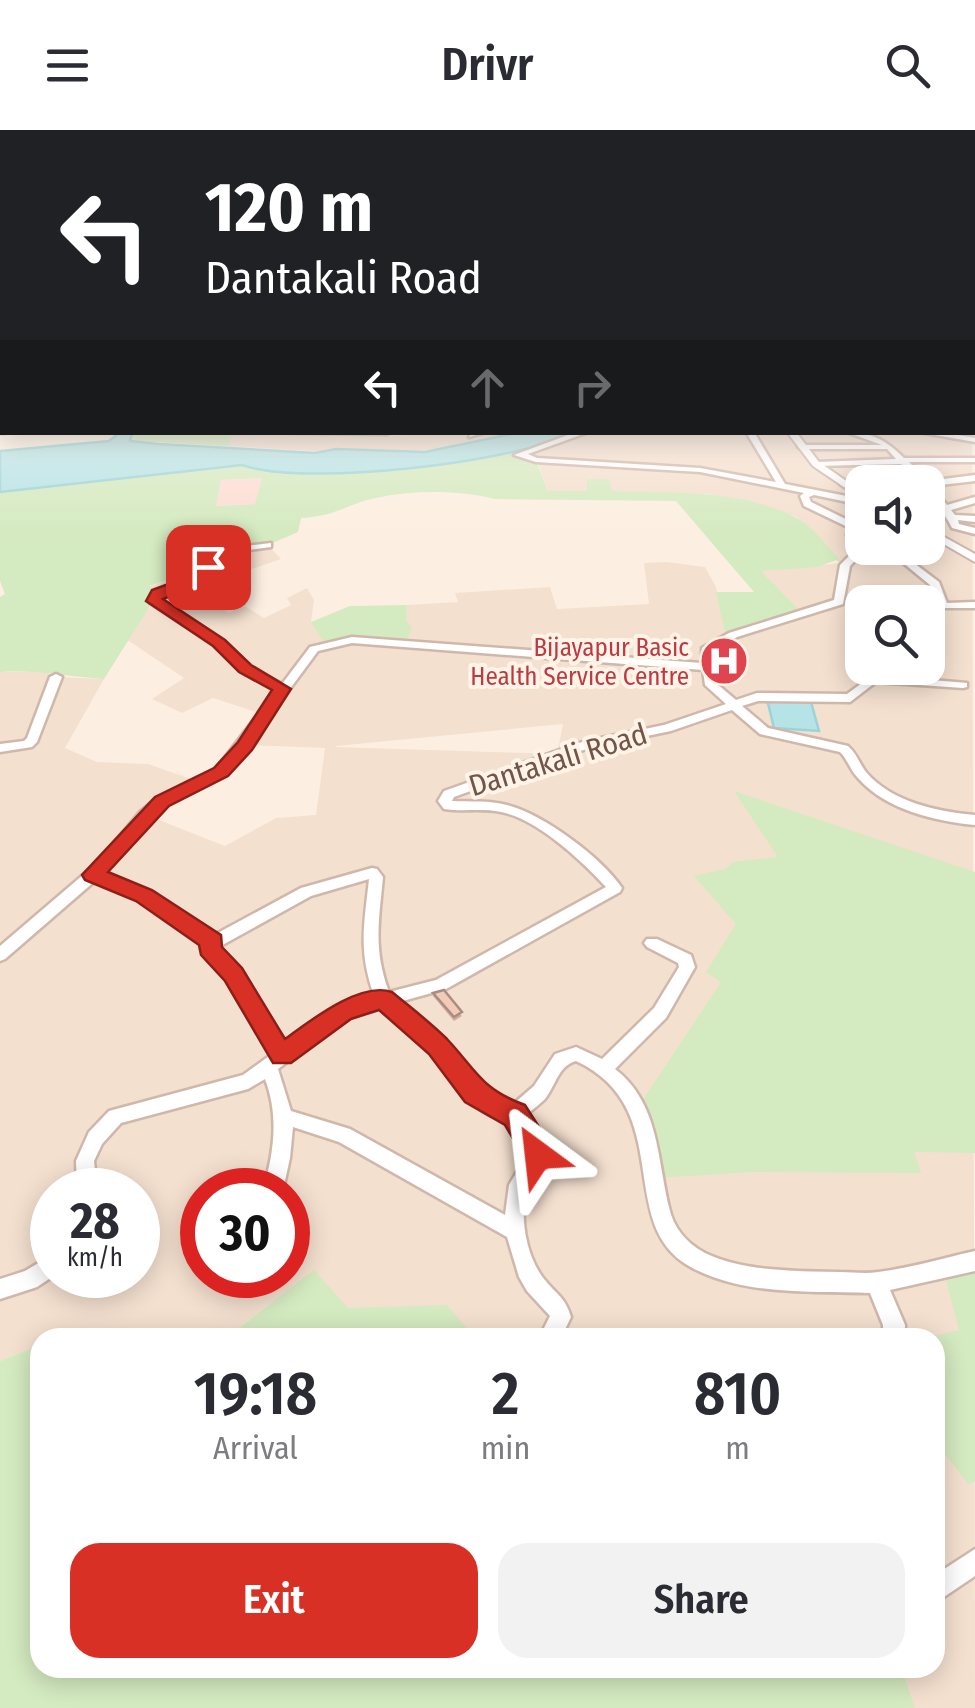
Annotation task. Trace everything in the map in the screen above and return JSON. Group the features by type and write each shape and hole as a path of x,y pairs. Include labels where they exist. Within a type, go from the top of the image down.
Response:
{"street":[{"path":"576,435 514,456 536,460 658,461 845,497"},
{"path":"752,435 781,484"},
{"path":"793,435 816,464 844,484"},
{"path":"858,435 890,447 909,465"},
{"path":"802,447 890,447"},
{"path":"816,464 975,460"},
{"path":"945,480 975,478"},
{"path":"814,492 804,496 807,504 845,523"},
{"path":"950,513 975,500"},
{"path":"945,507 955,526 975,531"},
{"path":"950,513 975,518"},
{"path":"945,541 975,559"},
{"path":"268,544 222,556 201,578 158,593 154,601 219,643 245,669 282,689"},
{"path":"846,565 839,602 732,635 706,650 712,685 764,731 844,748 854,756 866,780 918,809 975,820"},
{"path":"911,565 935,584 943,606 975,606"},
{"path":"3,951 93,875 154,808 221,772 245,746 282,689 314,650 352,640 708,667"},
{"path":"0,748 28,744 33,739 56,677"},
{"path":"732,704 757,697 850,698 873,678 962,685"},
{"name":"Dantakali Road","path":"86,1168 95,1138 115,1118 219,1092 275,1061 342,1012 440,985 614,888 600,871 526,812 488,804 449,806 445,801 449,794 586,745 667,728 732,704"},
{"path":"277,1168 285,1117 275,1061 234,974 209,949 212,942 306,892 372,873 376,878 371,954 383,998 438,1046 474,1094 502,1112 515,1114"},
{"path":"93,875 144,895 212,942"},
{"path":"604,1068 660,1013 686,968 685,959 652,942"},
{"path":"515,1114 543,1088 555,1064 567,1054 580,1054 604,1068 638,1107 650,1142 662,1224 681,1250 720,1270 876,1282 975,1261"},
{"path":"515,1114 520,1128 536,1144 538,1155 517,1186 518,1233 525,1274 538,1293 557,1305 560,1317 554,1328"},
{"path":"285,1117 344,1136 518,1233"},
{"path":"0,1289 30,1280"},
{"path":"876,1282 894,1328"},
{"path":"945,1583 975,1561"}],"shaded area":[{"path":"231,435 508,435 449,449 370,454 228,446"},
{"path":"579,435 972,435 975,1708 296,1708 294,1678 945,1678 945,1328 273,1328 271,1303 239,1328 30,1328 30,1349 0,1361 0,672 44,671 56,677 104,679 65,748 97,762 148,764 205,784 146,815 225,846 276,818 316,815 325,748 245,745 265,715 213,698 182,713 152,699 184,678 126,639 154,601 157,593 148,587 208,567 233,550 268,545 281,559 210,583 201,577 185,584 229,613 245,606 264,618 291,605 287,598 307,588 314,600 311,622 405,622 407,605 458,602 455,593 550,587 557,609 649,604 644,563 667,562 705,567 716,587 725,633 753,630 759,571 842,563 797,517 748,501 708,494 548,491 537,460 519,454","holes":["563,724 557,754 336,747 336,746"]},
{"path":"263,478 256,504 215,506 221,480"}],"green space":[{"path":"132,435 232,435 228,446 130,441"},
{"path":"563,435 579,435 521,454 536,460 548,491 587,491 587,479 609,479 612,491 705,494 751,501 802,521 845,565 836,560 818,567 761,571 803,614 733,635 725,633 716,592 754,592 676,501 495,499 436,492 391,495 301,518 298,532 268,545 242,547 209,567 149,586 158,593 104,679 0,672 0,597 5,594 0,581 0,492 242,465 311,473 458,462","holes":["262,478 255,504 216,506 221,480"]},
{"path":"407,605 406,621 412,627 405,644 352,640 325,644 311,622 350,606"},
{"path":"734,791 975,872 975,1153 914,1152 921,1173 750,1172 657,1178 638,1107 721,982 706,972 736,924 694,876 725,869 733,862 778,857"},
{"path":"975,1261 975,1481 969,1485 945,1454 945,1334 959,1330 943,1268"},
{"path":"314,1270 348,1308 447,1305 466,1328 239,1328 278,1298 310,1298 310,1273"},
{"path":"30,1349 30,1678 904,1678 915,1708 0,1708 0,1361"}],"water":[{"path":"116,435 132,435 130,441 158,444 315,453 336,449 425,452 506,435 566,435 504,454 408,468 311,474 242,465 0,492 0,451 109,441"},
{"path":"767,699 811,702 819,731 774,728"}],"building":[{"path":"444,990 462,1012 454,1017 433,993"}],"place":[{"name":"Bijayapur Basic Health Service Centre","path":"724,661"}],"route":[{"path":"208,567 201,578 168,588 158,593 154,601 219,643 245,669 282,689 245,746 221,772 205,784 162,801 93,875 144,895 212,942 209,949 234,974 282,1055 342,1012 383,998 438,1046 474,1094 502,1112 515,1114 520,1128 536,1144 538,1155"}]}
